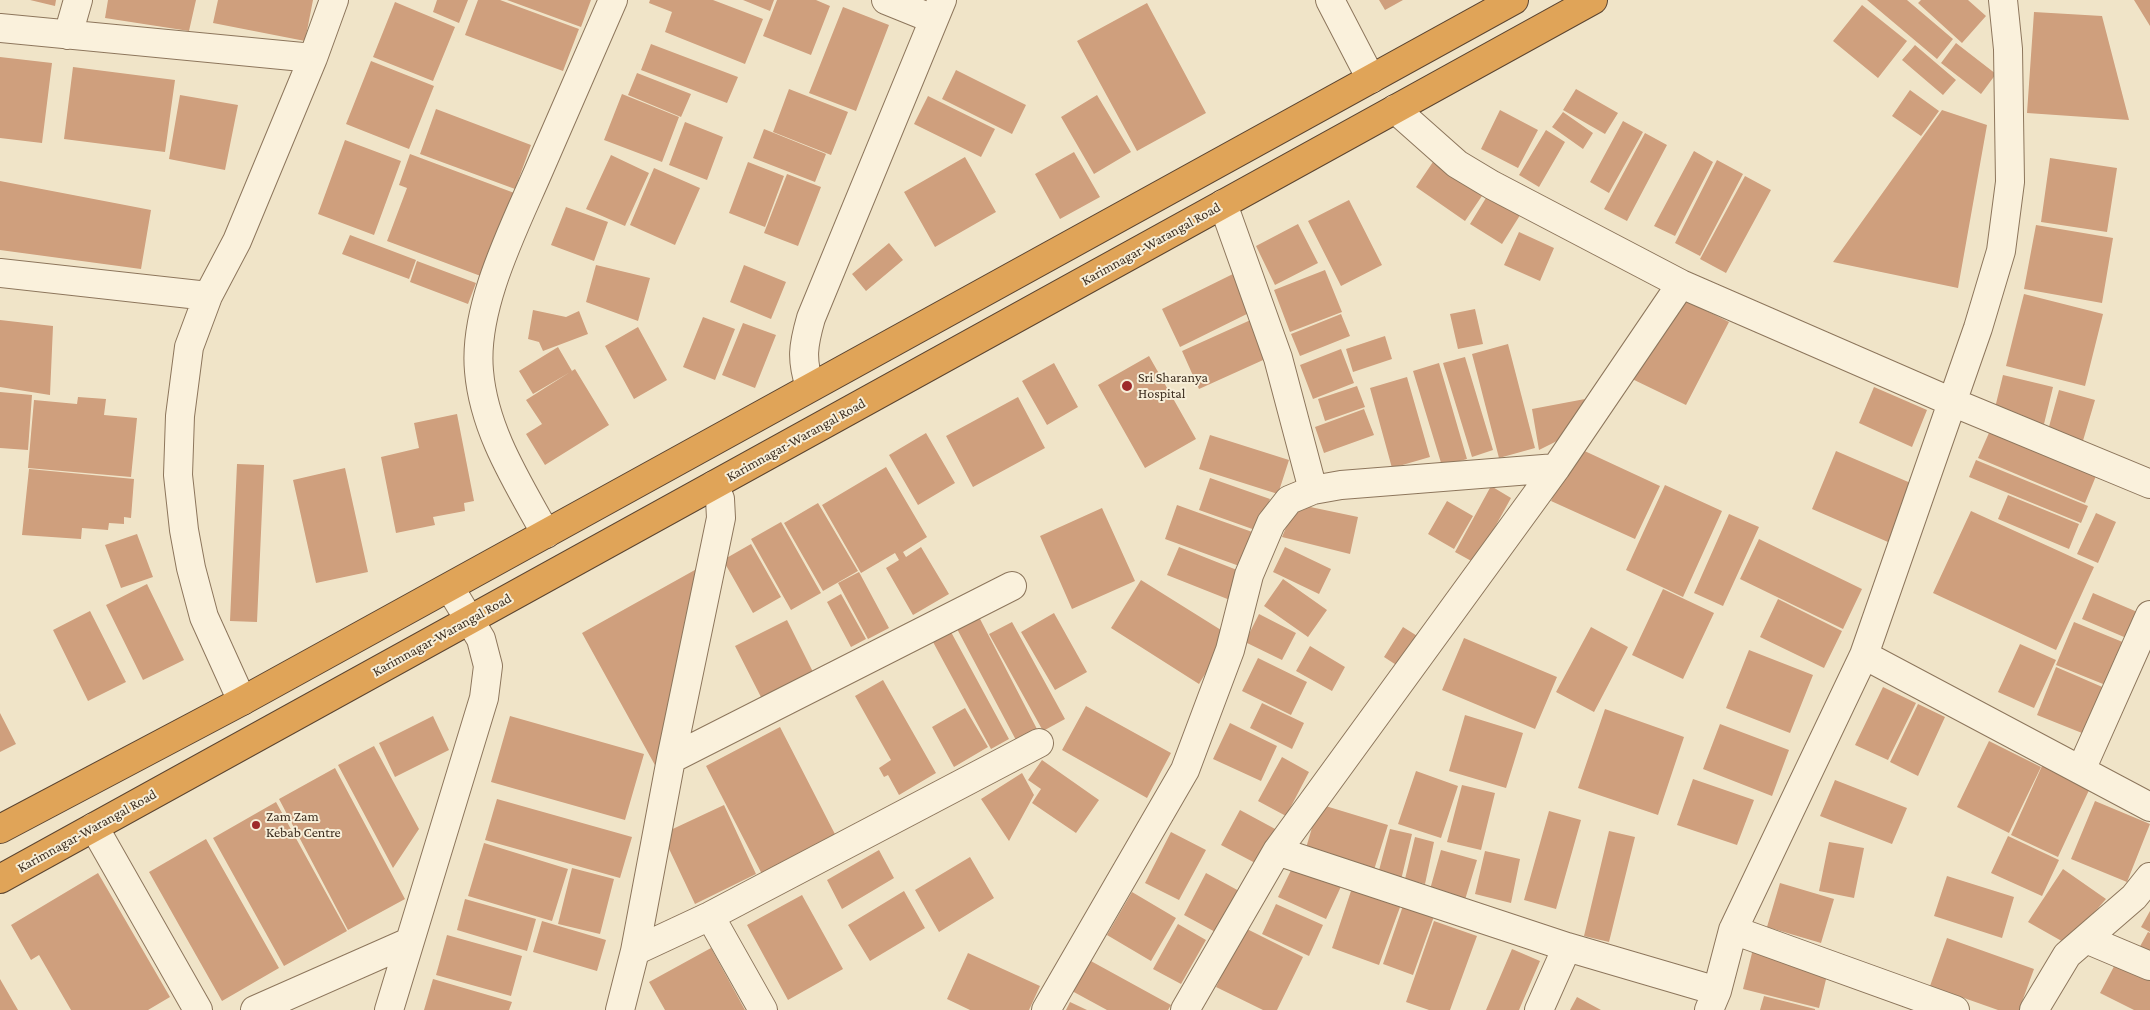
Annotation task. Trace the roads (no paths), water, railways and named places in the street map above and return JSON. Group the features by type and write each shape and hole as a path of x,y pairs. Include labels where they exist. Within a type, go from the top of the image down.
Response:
{"highway":[{"path":"0,829 450,588 1514,0"},
{"name":"Karimnagar-Warangal Road","path":"0,879 1593,0"}],"street":[{"path":"68,35 78,0"},
{"path":"242,701 204,618 191,568 184,530 178,475 180,416 190,347 208,296 237,241 313,58 334,0"},
{"path":"546,534 504,457 488,416 478,371 480,326 501,257 613,0"},
{"path":"810,388 803,367 803,346 811,318 937,9 886,0"},
{"path":"1330,0 1371,79"},
{"path":"1276,851 1568,947 1713,1000 1733,930 1864,655 1978,328 2001,251 2010,182 2008,49 2003,0"},
{"path":"0,28 313,58"},
{"path":"1395,109 1457,164 1492,185 1681,284 1952,402 2150,484"},
{"path":"1223,204 1278,358 1313,490"},
{"path":"0,273 208,296"},
{"path":"1185,1010 1276,851 1556,468 1681,284"},
{"path":"1046,1010 1185,770 1230,650 1249,575 1271,523 1289,500 1313,490 1341,485 1556,468"},
{"path":"620,1010 635,951 671,759 721,518 720,499 714,485"},
{"path":"671,759 1012,586"},
{"path":"388,1010 484,698 488,666 481,639 450,588"},
{"path":"2081,770 2150,614"},
{"path":"1864,655 2150,807"},
{"path":"635,951 710,916 1039,743"},
{"path":"94,827 198,1010"},
{"path":"2034,1010 2067,955 2134,897 2150,876"},
{"path":"710,916 763,1010"},
{"path":"1733,930 1955,1010"},
{"path":"2086,939 2150,966"},
{"path":"255,1010 409,942"},
{"path":"1539,1010 1568,947"}],"place":[{"name":"Sri Sharanya Hospital","path":"1127,386"},
{"name":"Zam Zam Kebab Centre","path":"256,825"}]}
